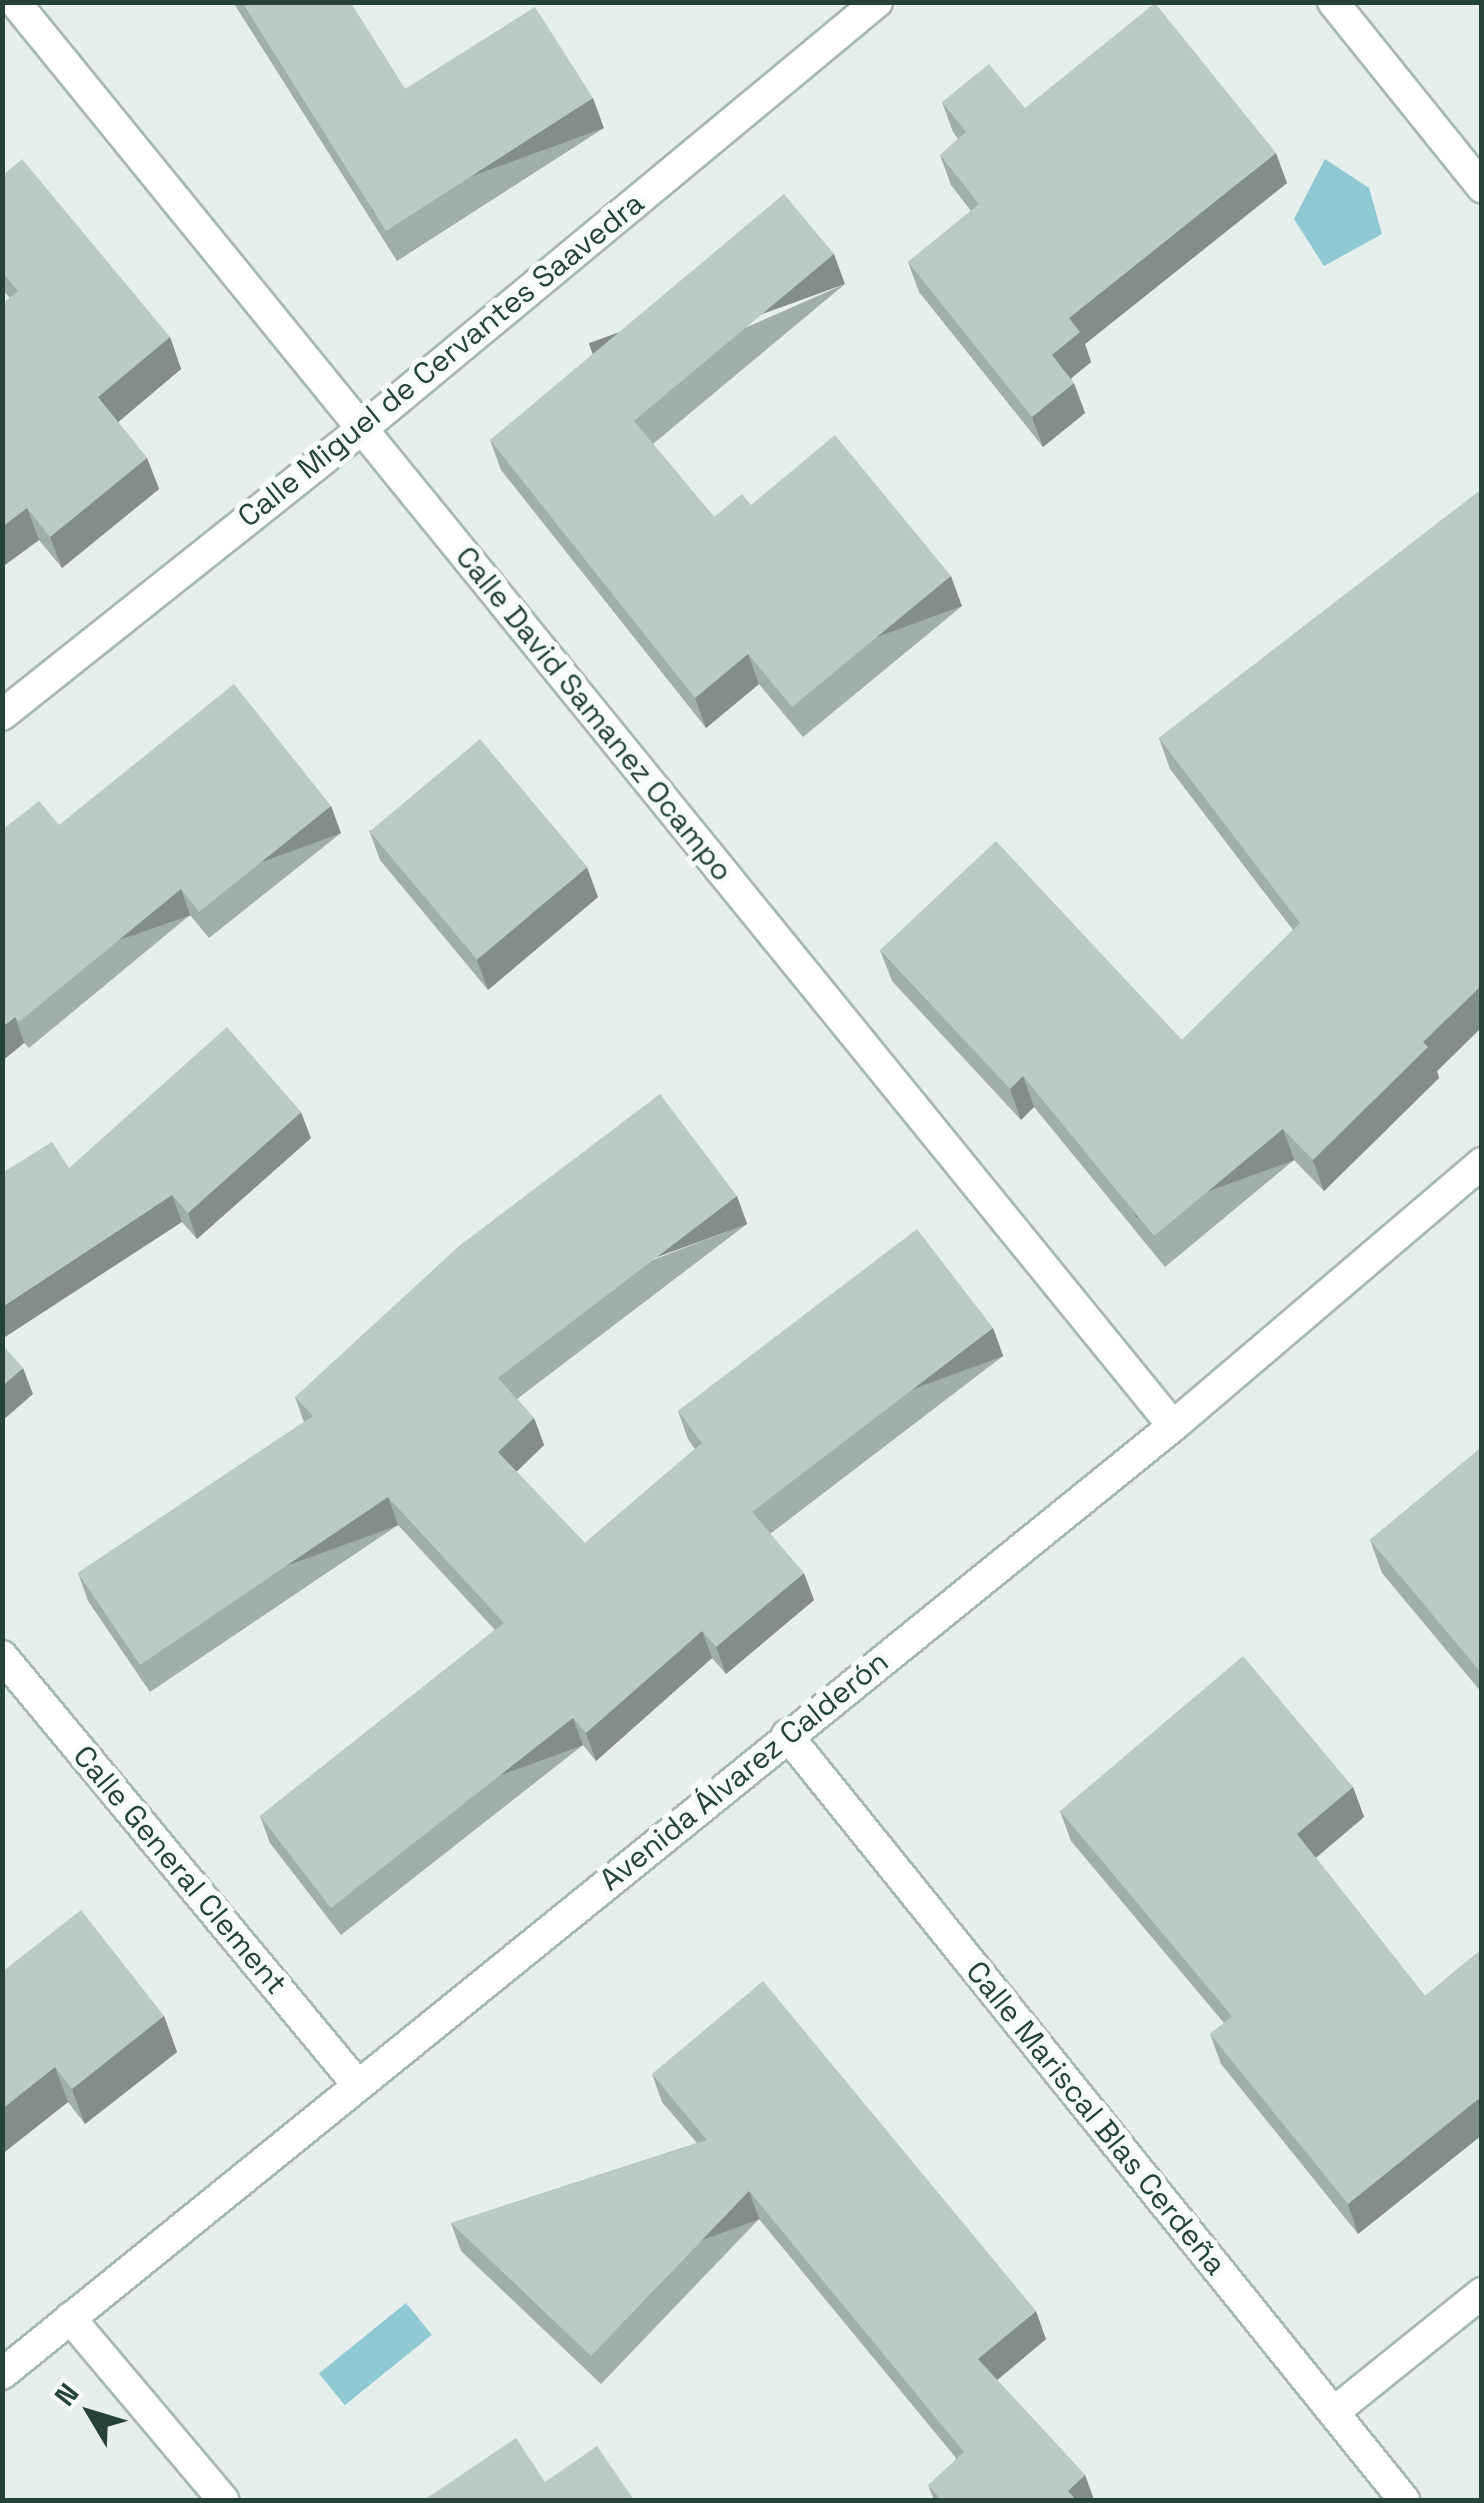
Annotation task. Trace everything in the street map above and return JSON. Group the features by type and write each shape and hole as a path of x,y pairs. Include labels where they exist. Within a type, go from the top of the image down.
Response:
{"street":[{"name":"Calle David Samanez Ocampo","path":"15,2 1173,1426"},
{"name":"Calle Miguel de Cervantes Saavedra","path":"2,714 362,428 877,2"},
{"path":"1333,2 1482,187"},
{"name":"Avenida Álvarez Calderón","path":"2,2374 1173,1426 1482,1164"},
{"name":"Calle General Clement","path":"2,1656 357,2084"},
{"name":"Calle Mariscal Blas Cerdeña","path":"787,1736 1404,2500"},
{"path":"1334,2412 1482,2293"},
{"path":"70,2318 223,2500"}],"water":[{"path":"1325,159 1369,188 1382,234 1324,266 1294,219"},
{"path":"406,2303 432,2335 345,2405 319,2373"}],"building":[{"path":"242,2 350,2 405,89 535,7 593,98 386,231"},
{"path":"1155,3 1276,153 1069,318 1080,332 1052,355 1074,383 1032,417 908,262 979,204 940,155 966,132 942,102 989,64 1025,108"},
{"path":"22,159 170,337 98,397 147,458 50,537 27,508 2,527 2,304 18,291 2,272 2,176"},
{"path":"784,194 834,254 634,421 714,517 742,494 751,505 835,435 951,576 792,707 748,654 695,698 490,440"},
{"path":"1482,489 1482,985 1423,1042 1428,1047 1313,1160 1283,1129 1154,1236 1023,1076 1010,1089 880,950 996,841 1182,1040 1300,923 1159,738"},
{"path":"234,684 331,806 199,912 181,889 19,1022 15,1017 2,1027 2,830 39,801 59,825"},
{"path":"480,739 587,867 477,959 370,832"},
{"path":"227,1027 301,1112 188,1213 172,1195 2,1307 2,1173 52,1142 69,1168"},
{"path":"660,1094 737,1196 498,1378 534,1418 498,1452 585,1543 702,1443 678,1411 917,1229 993,1328 752,1512 804,1573 716,1647 702,1631 586,1733 573,1718 331,1908 260,1816 504,1623 388,1497 140,1665 78,1573 313,1416 295,1397 459,1246"},
{"path":"2,1344 23,1368 2,1386"},
{"path":"1482,1447 1482,1674 1370,1540"},
{"path":"1243,1656 1353,1787 1297,1834 1425,1996 1482,1949 1482,2096 1348,2204 1210,2034 1232,2016 1060,1811"},
{"path":"81,1910 164,2016 72,2089 55,2067 2,2109 2,1972"},
{"path":"763,1981 1036,2311 978,2359 1085,2475 1068,2491 1076,2500 942,2500 928,2485 964,2452 749,2191 591,2356 451,2223 707,2140 652,2074"},
{"path":"516,2438 545,2482 597,2446 634,2500 424,2500"}]}
